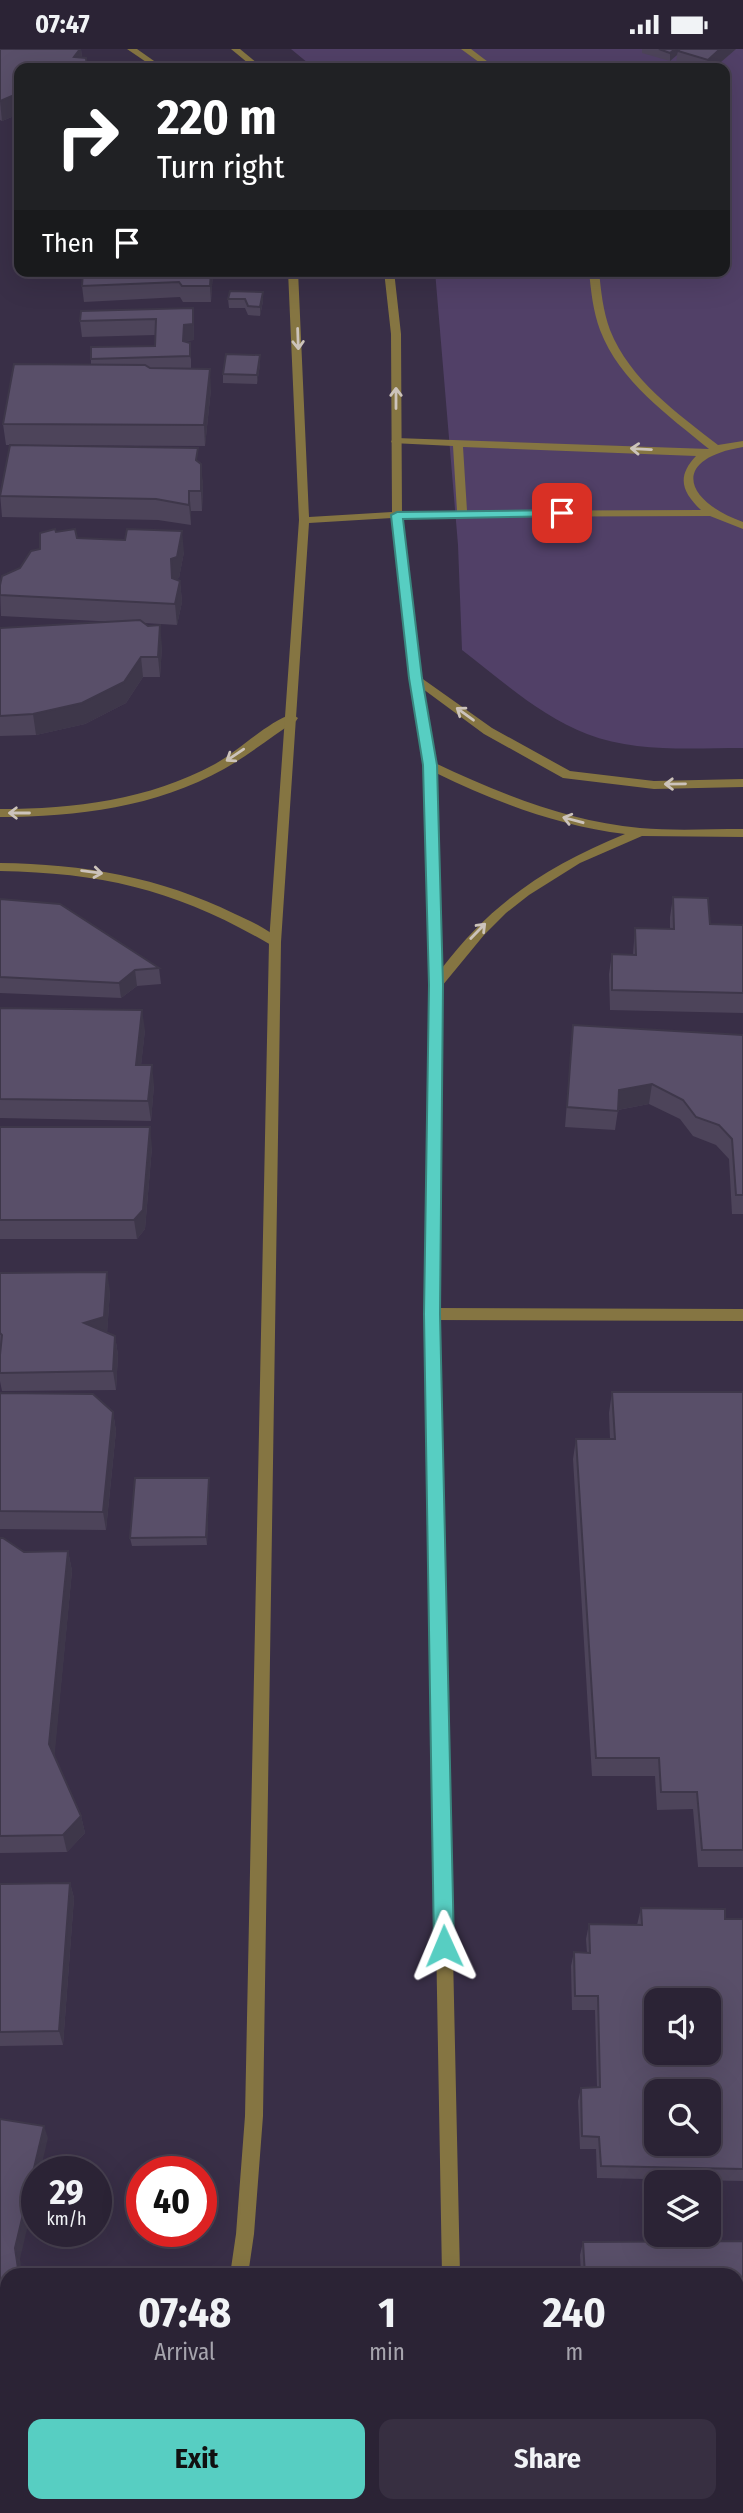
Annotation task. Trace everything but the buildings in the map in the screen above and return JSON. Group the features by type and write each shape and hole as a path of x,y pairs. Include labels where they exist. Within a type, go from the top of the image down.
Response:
{"street":[{"path":"131,49 152,63"},
{"path":"235,49 253,63"},
{"path":"465,49 485,63"},
{"path":"240,2268 246,2235 254,2116 275,942 304,520 293,277"},
{"path":"390,277 396,334 397,515 415,678 430,765 436,985 432,1314 451,2268"},
{"path":"594,277 597,312 608,341 626,370 712,451"},
{"path":"396,441 712,451 743,444"},
{"path":"458,442 462,515"},
{"path":"712,451 697,461 688,473 688,487 695,501 709,513 743,526"},
{"path":"304,520 397,515 709,513"},
{"path":"415,678 488,731 567,775 654,785 743,783"},
{"path":"0,813 66,812 148,797 220,765 292,717"},
{"path":"430,765 477,788 528,808 582,823 640,832 743,833"},
{"path":"436,985 465,945 499,909 553,872 588,853 640,832"},
{"path":"0,867 59,868 107,874 153,884 228,913 275,942"},
{"path":"432,1314 743,1315"}],"shaded area":[{"path":"291,49 743,49 743,748 644,747 587,734 537,707 462,650 458,545 436,277 730,277 730,63 308,63"}],"route":[{"path":"444,1946 432,1314 436,985 430,765 415,678 397,515 562,513"}]}
